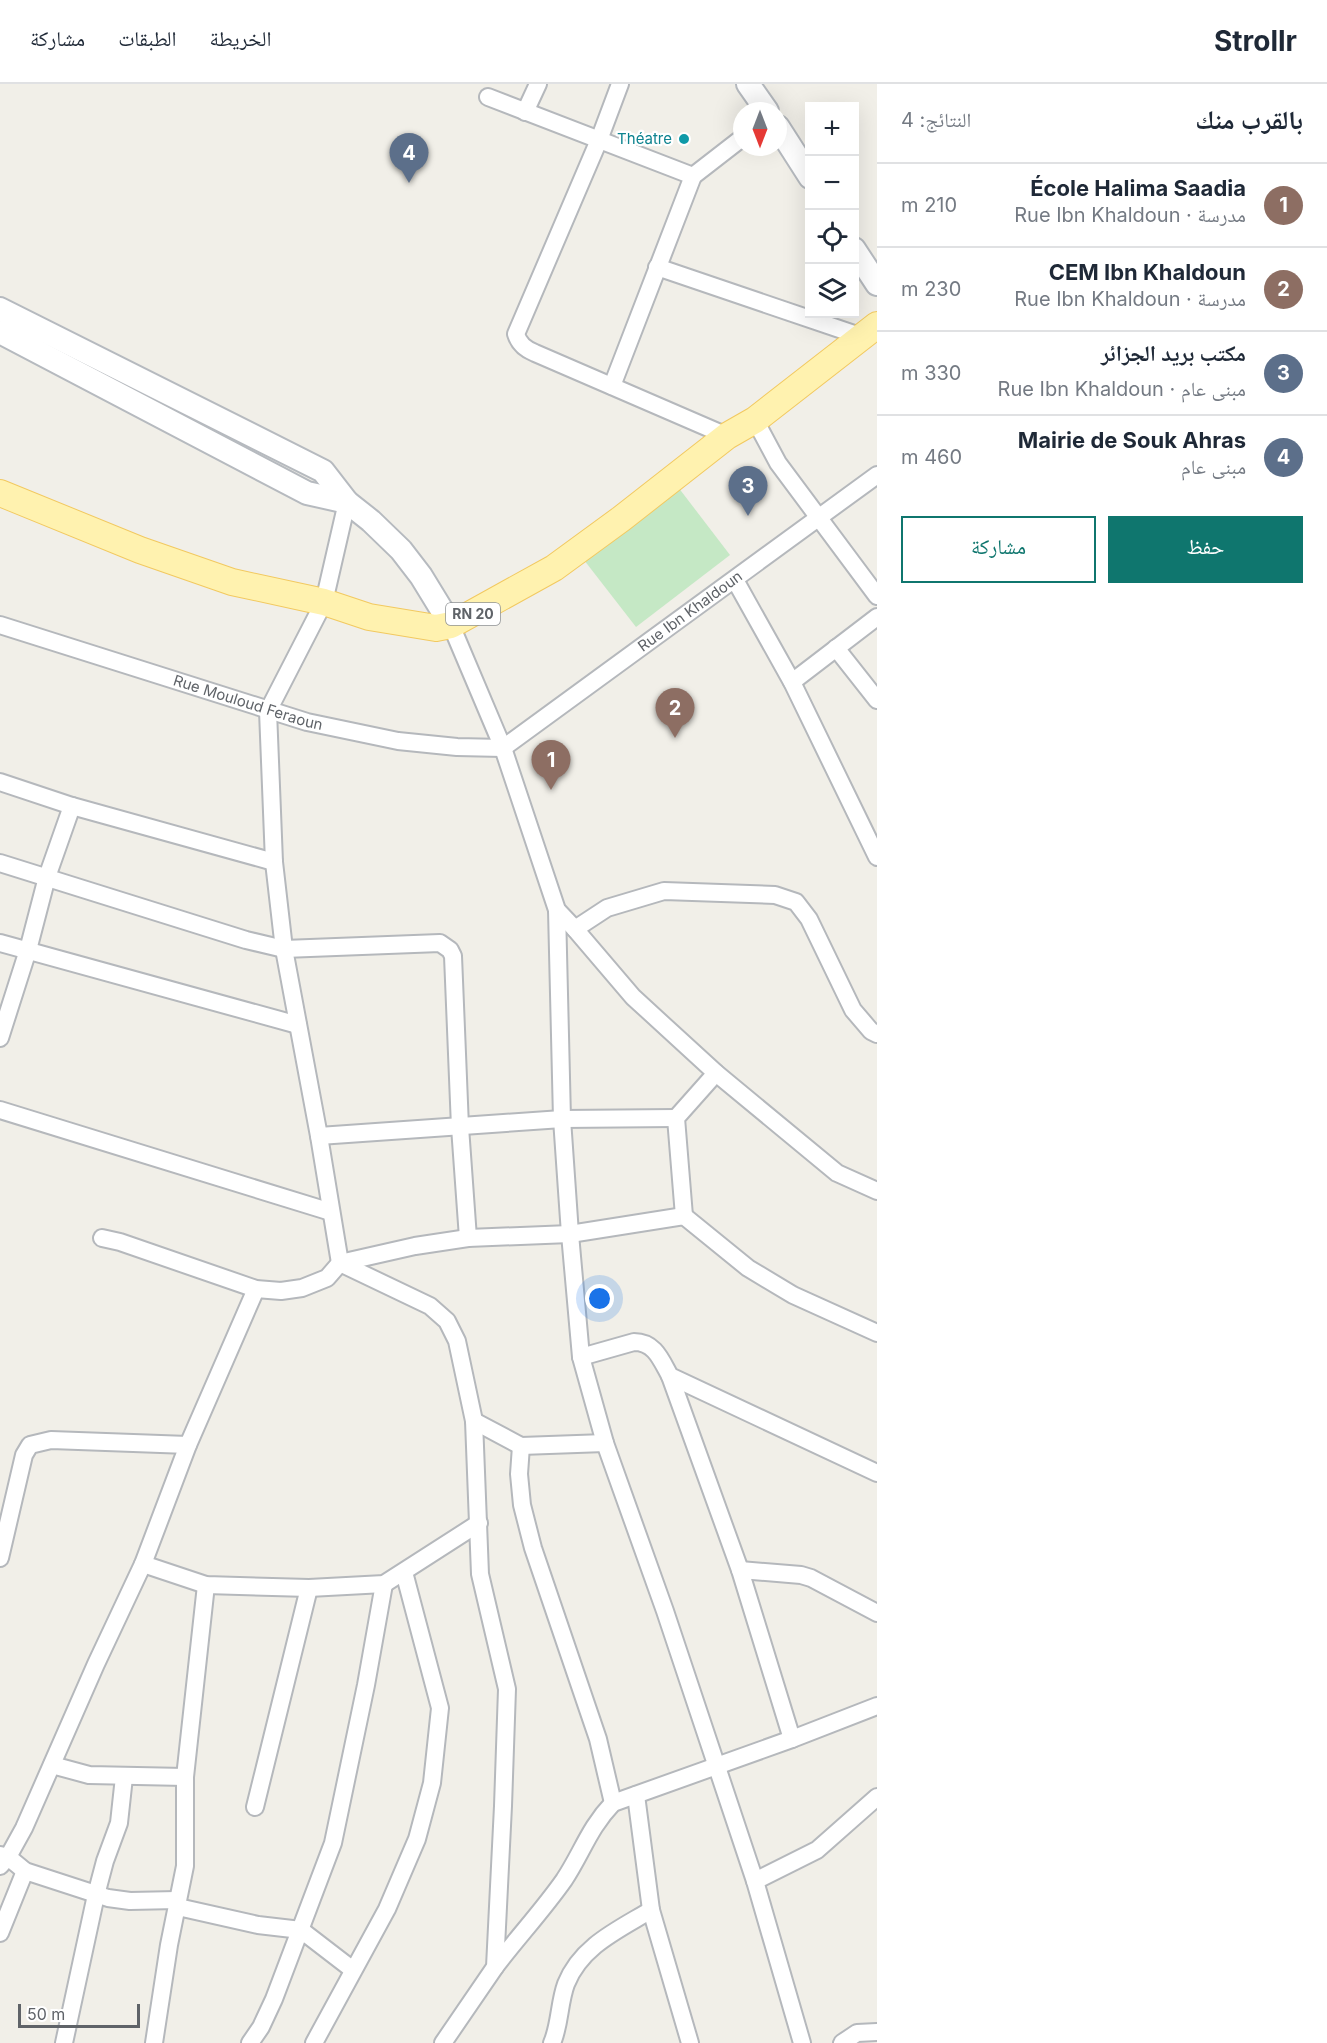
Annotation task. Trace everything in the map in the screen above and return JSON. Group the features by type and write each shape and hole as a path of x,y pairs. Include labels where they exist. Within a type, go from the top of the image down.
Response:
{"main road":[{"path":"748,84 761,102"},
{"path":"787,142 805,169"},
{"path":"859,255 877,284"},
{"path":"0,309 323,471 347,502 401,550 421,576 451,625"},
{"name":"RN 20","path":"0,493 140,550 232,582 324,602 369,618 436,628 451,625 554,568 621,519 727,435 755,420 869,331"},
{"path":"0,332 307,493 347,502"}],"street":[{"path":"525,112 538,84"},
{"path":"620,84 599,140 516,334 527,350 727,435"},
{"path":"488,97 693,176"},
{"path":"612,386 693,176 733,145"},
{"path":"657,267 869,331"},
{"path":"755,420 778,463 877,596"},
{"name":"Rue Ibn Khaldoun","path":"503,748 877,475"},
{"path":"340,1263 284,949 274,862 268,711 324,602 347,502"},
{"path":"735,580 792,682 877,857"},
{"path":"792,682 877,617"},
{"name":"Rue Mouloud Feraoun","path":"0,625 307,722 398,741 457,747 503,748"},
{"path":"451,625 503,748 557,910 562,1119 581,1357 605,1443 718,1766 755,1881 802,2043"},
{"path":"836,648 877,700"},
{"path":"0,782 72,806 274,862"},
{"path":"0,1038 46,877 72,806"},
{"path":"0,863 246,940 284,949 440,943 450,950 453,956 460,1127 468,1238"},
{"path":"575,929 607,908 664,891 775,895 796,902 809,919 854,1010 875,1032"},
{"path":"557,910 633,997 716,1073 837,1173 877,1191"},
{"path":"0,943 298,1025"},
{"path":"716,1073 676,1118 684,1216 748,1268 794,1295 877,1333"},
{"path":"0,1110 331,1212"},
{"path":"319,1136 562,1119 676,1118"},
{"path":"102,1238 120,1242 256,1289 281,1291 303,1288 327,1278 340,1263 416,1246 468,1238 570,1234 684,1216"},
{"path":"340,1263 430,1306 447,1321 457,1341 474,1421 480,1574 507,1689 495,1967"},
{"path":"177,1900 130,1901 96,1895 3,1860 52,1765 143,1564 188,1445 256,1289"},
{"path":"581,1357 634,1342 652,1346 658,1354 670,1376 740,1570 792,1739"},
{"path":"670,1376 877,1473"},
{"path":"474,1421 520,1446 605,1443"},
{"path":"0,1558 24,1455 30,1445 51,1440 188,1445"},
{"path":"520,1446 519,1474 522,1505 533,1548 598,1738 613,1803"},
{"path":"143,1564 206,1585 309,1588 384,1584 479,1522"},
{"path":"740,1570 801,1575 811,1578 877,1612"},
{"path":"314,2043 387,1909 417,1839 432,1783 440,1708 404,1572"},
{"path":"250,2043 261,2027 269,2008 334,1836 366,1685 384,1584"},
{"path":"154,2043 177,1900 185,1866 185,1777 206,1585"},
{"path":"255,1807 309,1588"},
{"path":"443,2043 495,1967 564,1880 590,1832 613,1803 877,1706"},
{"path":"52,1765 89,1775 185,1777"},
{"path":"64,2043 96,1895 119,1823 124,1777"},
{"path":"636,1795 651,1910 690,2043"},
{"path":"755,1881 817,1850 877,1797"},
{"path":"0,1933 25,1870"},
{"path":"177,1900 178,1907 205,1914 258,1925 300,1930 353,1970"},
{"path":"552,2043 566,1984 585,1953 597,1942 651,1910"},
{"path":"842,2043 857,2033 877,2032"}],"green space":[{"path":"678,487 730,555 636,627 584,560"}],"place":[{"name":"Théatre","path":"684,139"},
{"name":"Mairie de Souk Ahras","path":"409,183"},
{"name":"مكتب بريد الجزائر","path":"748,516"},
{"name":"CEM Ibn Khaldoun","path":"675,738"},
{"name":"École Halima Saadia","path":"551,790"}]}
